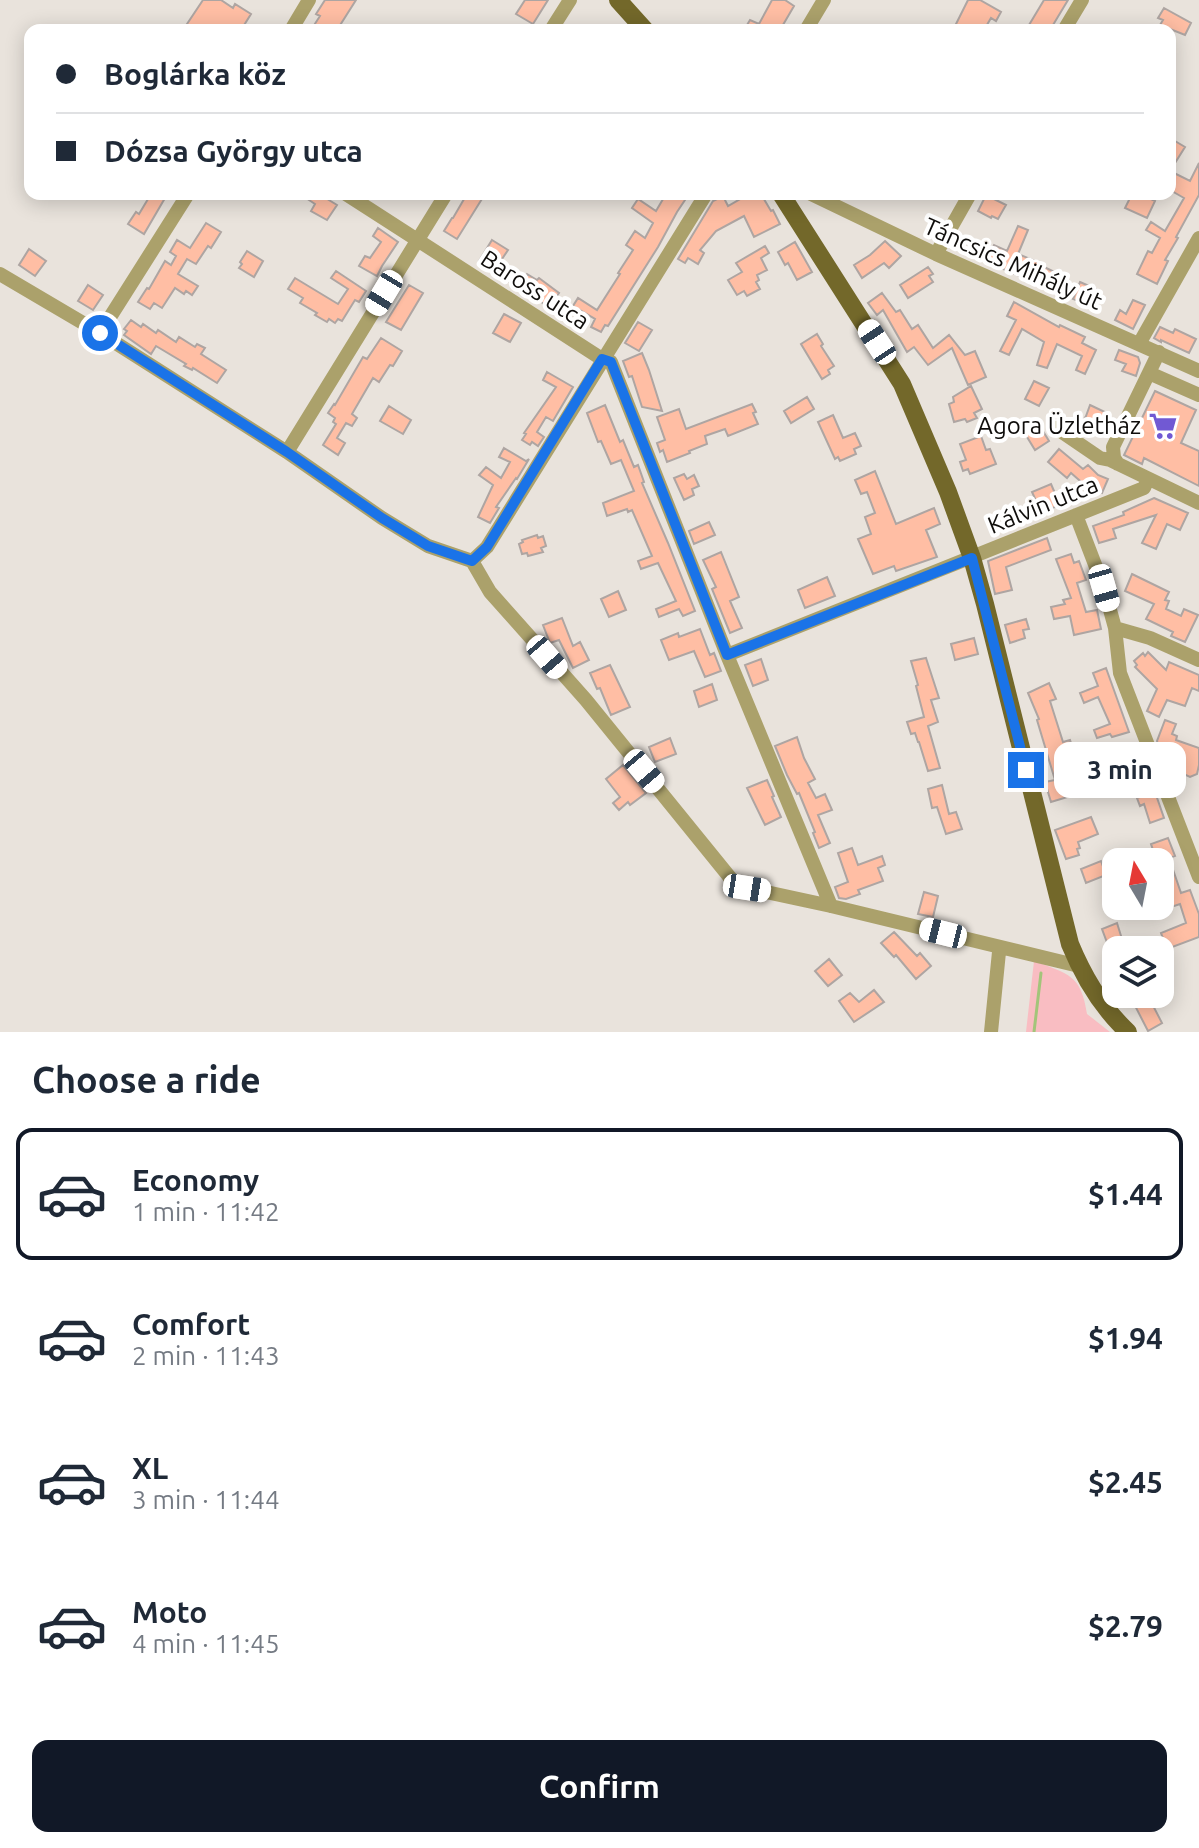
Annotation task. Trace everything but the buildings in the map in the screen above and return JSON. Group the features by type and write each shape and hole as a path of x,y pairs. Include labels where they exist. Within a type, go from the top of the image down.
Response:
{"main road":[{"path":"618,0 640,24"},
{"path":"785,200 902,384 948,492 972,558 1070,944 1100,1001 1128,1032"}],"street":[{"path":"295,24 309,0"},
{"path":"555,24 570,0"},
{"path":"810,24 824,0"},
{"path":"1068,24 1082,0"},
{"path":"100,333 184,200"},
{"name":"Baross utca","path":"355,200 611,362 831,906"},
{"path":"287,452 442,200"},
{"path":"472,561 487,547 702,200"},
{"name":"Táncsics Mihály út","path":"824,200 936,254 1199,371"},
{"path":"936,254 967,200"},
{"path":"1139,344 1199,238"},
{"path":"0,274 100,333 428,546 472,561 490,592 586,700 732,880 747,888 1079,966"},
{"path":"1118,464 1113,447 1159,352"},
{"path":"1149,373 1199,395"},
{"path":"1056,428 1100,458 1199,503"},
{"name":"Kálvin utca","path":"727,655 1144,488 1148,479"},
{"path":"1076,515 1104,588 1115,628 1120,673 1199,877"},
{"path":"1115,628 1150,638 1199,660"},
{"path":"991,1032 999,952"}],"shaded area":[{"path":"1034,961 1071,977 1081,991 1087,1014 1110,1032 1026,1032"}],"waterway":[{"path":"1034,1032 1041,973"}],"place":[{"name":"Agora Üzletház","path":"1163,426"}],"route":[{"path":"100,333 287,452 382,518 428,546 472,561 487,547 602,359 611,362 727,655 972,558 1026,770"}]}
